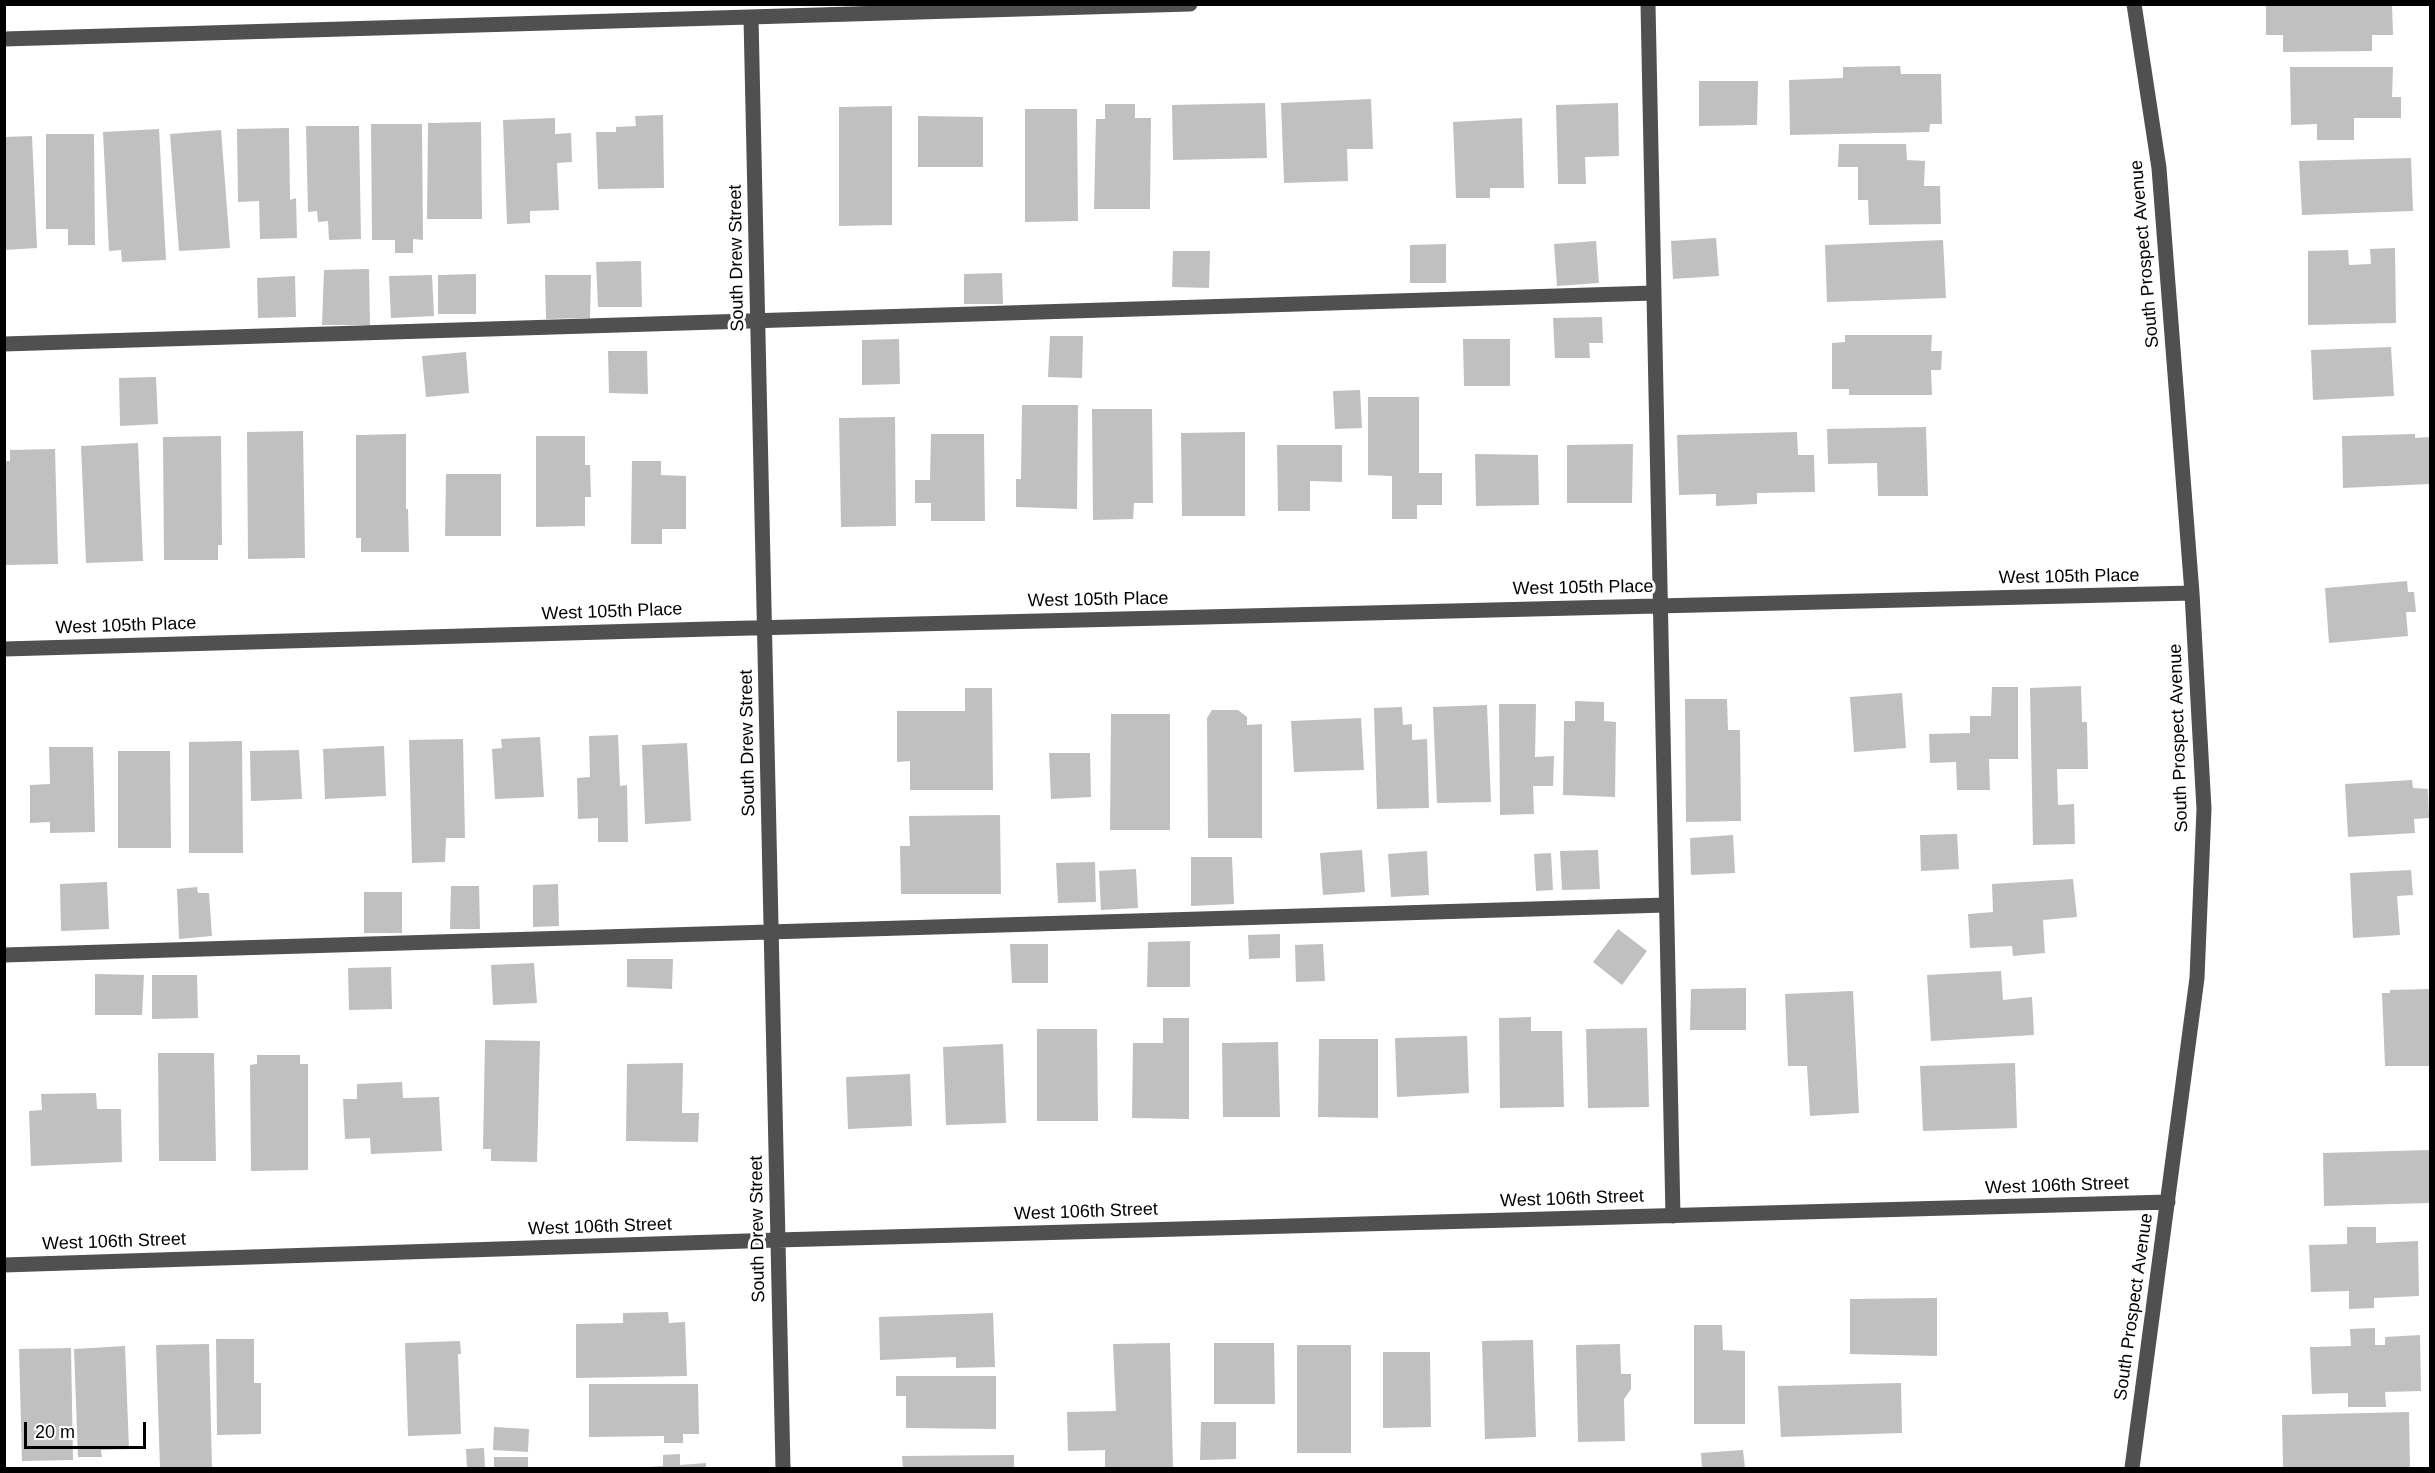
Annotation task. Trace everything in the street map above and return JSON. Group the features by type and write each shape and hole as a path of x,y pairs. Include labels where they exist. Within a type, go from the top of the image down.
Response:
{"street":[{"path":"4,39 1190,4"},
{"path":"1648,4 1672,1216"},
{"name":"South Prospect Avenue","path":"2132,1468 2197,978 2204,809 2192,593 2159,168 2134,4"},
{"name":"South Drew Street","path":"751,18 783,1468"},
{"path":"4,344 1654,293"},
{"name":"West 105th Place","path":"4,649 765,627 2192,593"},
{"path":"4,956 1666,905"},
{"name":"West 106th Street","path":"4,1265 777,1240 2168,1203"}],"building":[{"path":"2266,4 2392,4 2393,35 2372,35 2372,51 2283,52 2283,35 2266,35"},
{"path":"1900,66 1901,74 1941,74 1942,124 1930,124 1929,132 1790,135 1789,80 1843,78 1843,67"},
{"path":"2290,67 2393,67 2392,97 2401,97 2401,118 2354,118 2354,140 2317,140 2317,124 2291,125"},
{"path":"1699,81 1758,81 1757,125 1699,126"},
{"path":"1371,99 1373,149 1347,149 1348,181 1284,183 1281,103"},
{"path":"1265,103 1267,158 1173,160 1172,105"},
{"path":"1618,103 1619,156 1585,157 1586,184 1558,184 1556,105"},
{"path":"1105,104 1135,104 1135,118 1151,118 1150,209 1094,209 1096,119 1105,119"},
{"path":"892,106 892,225 839,226 839,107"},
{"path":"1025,109 1077,109 1078,221 1025,222"},
{"path":"663,115 664,188 598,189 596,132 616,132 616,127 636,126 635,116"},
{"path":"918,116 983,117 983,167 918,167"},
{"path":"555,118 555,134 571,133 572,162 557,163 559,210 530,211 530,223 507,224 503,120"},
{"path":"1522,118 1524,188 1490,188 1490,198 1456,198 1453,122"},
{"path":"481,122 482,219 427,219 428,123"},
{"path":"371,124 422,124 423,240 413,239 413,253 395,253 395,240 372,240"},
{"path":"306,126 359,126 361,239 329,240 328,221 318,222 317,211 308,212"},
{"path":"289,128 290,200 296,198 297,238 260,239 259,201 238,202 237,129"},
{"path":"159,129 166,260 122,262 121,250 109,251 103,132"},
{"path":"221,130 230,248 179,251 170,134"},
{"path":"46,134 94,134 95,245 68,245 68,229 46,229"},
{"path":"32,136 37,248 4,250 4,137"},
{"path":"1839,144 1906,144 1907,160 1925,161 1924,186 1940,186 1941,224 1869,225 1868,200 1858,200 1858,167 1838,167"},
{"path":"2411,158 2413,211 2302,215 2299,161"},
{"path":"1716,238 1719,276 1673,279 1671,241"},
{"path":"1943,240 1946,298 1827,302 1825,245"},
{"path":"1596,241 1599,283 1557,286 1554,244"},
{"path":"1446,244 1446,283 1410,283 1410,245"},
{"path":"2395,248 2396,323 2308,325 2308,251 2348,250 2349,265 2371,264 2370,249"},
{"path":"1173,251 1210,251 1209,288 1172,287"},
{"path":"641,261 642,307 598,307 596,262"},
{"path":"369,269 370,325 322,325 324,270"},
{"path":"1002,273 1003,304 964,304 964,274"},
{"path":"476,274 476,314 438,314 438,275"},
{"path":"432,275 434,316 391,318 389,276"},
{"path":"545,275 591,275 590,318 546,319"},
{"path":"295,276 296,317 258,318 257,278"},
{"path":"1602,317 1603,343 1589,343 1590,358 1555,358 1553,318"},
{"path":"1845,335 1932,335 1931,351 1942,351 1941,370 1931,370 1932,395 1849,395 1849,389 1832,389 1832,343 1845,342"},
{"path":"1050,336 1083,336 1082,378 1048,377"},
{"path":"899,339 900,384 862,385 862,340"},
{"path":"1463,339 1510,339 1510,386 1464,386"},
{"path":"2391,347 2394,396 2313,400 2311,350"},
{"path":"608,351 647,351 648,394 609,393"},
{"path":"466,352 469,393 426,397 422,356"},
{"path":"156,377 158,424 120,426 119,378"},
{"path":"1360,390 1362,428 1335,429 1333,391"},
{"path":"1368,397 1419,397 1419,473 1442,473 1442,505 1417,505 1417,519 1392,519 1392,476 1368,475"},
{"path":"1022,405 1078,405 1077,509 1016,507 1016,479 1021,479"},
{"path":"1092,409 1152,409 1153,503 1134,503 1133,519 1093,520"},
{"path":"895,417 896,526 841,527 839,418"},
{"path":"1926,427 1928,496 1878,496 1877,463 1828,464 1827,429"},
{"path":"303,431 305,558 248,559 247,432"},
{"path":"1245,432 1245,516 1182,516 1181,433"},
{"path":"1797,432 1798,455 1814,455 1815,492 1757,493 1757,504 1716,506 1716,494 1679,495 1677,435"},
{"path":"406,434 406,509 408,509 409,552 361,552 361,538 356,538 356,435"},
{"path":"931,434 984,434 985,521 931,521 931,503 915,503 915,480 930,480"},
{"path":"2415,434 2415,438 2430,437 2430,484 2343,488 2342,436"},
{"path":"221,436 222,545 218,545 218,560 164,560 163,437"},
{"path":"536,436 585,436 585,465 590,465 591,497 585,497 585,526 536,527"},
{"path":"138,443 143,561 86,563 81,446"},
{"path":"1633,444 1632,503 1567,503 1567,445"},
{"path":"1277,445 1342,445 1342,482 1310,481 1310,511 1278,511"},
{"path":"55,449 58,564 4,565 4,461 10,461 10,450"},
{"path":"1475,454 1538,455 1539,505 1476,506"},
{"path":"632,461 661,461 661,475 686,476 686,529 662,529 662,544 631,544"},
{"path":"446,474 501,474 501,536 445,536"},
{"path":"2407,581 2408,592 2414,592 2416,612 2406,612 2408,636 2329,643 2325,588"},
{"path":"2081,686 2082,722 2087,722 2088,769 2057,769 2058,805 2074,804 2075,844 2033,845 2030,688"},
{"path":"1992,687 2018,687 2018,759 1989,759 1990,790 1957,790 1956,762 1930,763 1929,734 1970,733 1970,716 1991,716"},
{"path":"965,688 992,688 993,790 910,790 910,761 897,762 897,711 965,711"},
{"path":"1902,693 1906,748 1854,752 1850,697"},
{"path":"1685,699 1727,699 1728,730 1740,730 1741,821 1686,822"},
{"path":"1575,701 1604,702 1604,721 1616,722 1615,797 1563,795 1564,721 1575,721"},
{"path":"1499,704 1536,704 1535,757 1554,756 1553,786 1533,786 1534,814 1500,815"},
{"path":"1487,705 1491,802 1437,803 1433,707"},
{"path":"1402,707 1403,725 1412,724 1412,740 1427,739 1429,808 1377,809 1374,708"},
{"path":"1212,710 1238,710 1247,717 1247,725 1262,724 1262,838 1208,838 1207,718"},
{"path":"1111,714 1170,714 1170,830 1110,830"},
{"path":"1361,718 1364,770 1294,772 1291,721"},
{"path":"618,735 620,786 627,785 628,842 598,842 598,818 578,819 577,778 590,777 589,736"},
{"path":"540,737 544,797 495,799 492,749 502,748 501,739"},
{"path":"463,739 465,838 446,838 445,862 412,863 409,740"},
{"path":"242,741 243,853 189,853 189,742"},
{"path":"687,743 691,821 645,824 642,745"},
{"path":"384,746 386,796 325,799 323,749"},
{"path":"49,747 93,747 95,832 50,833 50,822 30,823 30,785 50,784"},
{"path":"299,750 302,799 251,801 250,751"},
{"path":"118,751 170,751 171,848 118,848"},
{"path":"1049,753 1090,753 1091,797 1051,799"},
{"path":"2412,780 2413,788 2428,789 2429,818 2414,819 2415,833 2348,837 2345,784"},
{"path":"1000,815 1001,894 901,894 900,846 910,846 909,816"},
{"path":"1957,834 1959,869 1921,871 1920,835"},
{"path":"1733,835 1735,873 1691,875 1690,838"},
{"path":"1362,850 1365,892 1323,895 1320,853"},
{"path":"1598,850 1600,889 1562,890 1560,851"},
{"path":"1427,851 1429,895 1391,897 1388,854"},
{"path":"1551,853 1553,890 1536,891 1534,854"},
{"path":"1191,857 1232,857 1234,904 1191,906"},
{"path":"1095,862 1096,902 1058,903 1056,863"},
{"path":"1136,869 1138,908 1101,910 1099,871"},
{"path":"2411,870 2413,895 2397,896 2400,935 2353,938 2350,873"},
{"path":"2073,879 2077,917 2043,920 2045,953 2013,956 2012,946 1970,948 1968,914 1993,912 1992,884"},
{"path":"107,882 109,929 61,931 60,884"},
{"path":"558,884 559,926 533,927 533,885"},
{"path":"451,886 479,886 480,929 450,929"},
{"path":"197,887 198,893 209,893 212,936 179,939 177,889"},
{"path":"364,892 402,892 402,933 364,933"},
{"path":"1618,929 1647,951 1622,985 1593,962"},
{"path":"1280,934 1280,958 1249,959 1248,935"},
{"path":"1190,941 1190,987 1147,987 1148,942"},
{"path":"1010,944 1048,944 1048,983 1012,983"},
{"path":"1323,944 1325,981 1296,982 1295,945"},
{"path":"627,959 673,959 672,989 627,987"},
{"path":"534,963 537,1003 493,1005 491,965"},
{"path":"391,967 392,1009 349,1010 348,968"},
{"path":"2001,971 2003,1000 2032,997 2034,1035 1931,1041 1927,975"},
{"path":"95,974 144,975 142,1015 95,1015"},
{"path":"152,975 197,975 198,1018 152,1019"},
{"path":"1746,988 1746,1030 1690,1030 1691,989"},
{"path":"2430,989 2430,1066 2385,1066 2382,993 2390,993 2390,990"},
{"path":"1853,991 1859,1113 1810,1116 1807,1066 1788,1066 1785,994"},
{"path":"1531,1017 1531,1031 1562,1031 1564,1107 1500,1108 1499,1018"},
{"path":"1163,1018 1189,1018 1189,1119 1132,1118 1133,1043 1163,1043"},
{"path":"1647,1028 1649,1107 1588,1108 1586,1029"},
{"path":"1037,1029 1097,1029 1098,1121 1037,1121"},
{"path":"1467,1036 1469,1093 1397,1097 1395,1038"},
{"path":"1319,1039 1378,1039 1378,1118 1318,1117"},
{"path":"485,1040 540,1041 537,1162 491,1161 491,1149 483,1149"},
{"path":"1278,1042 1280,1117 1223,1117 1222,1043"},
{"path":"1003,1044 1006,1123 946,1125 943,1047"},
{"path":"158,1053 214,1053 216,1161 159,1161"},
{"path":"257,1055 300,1055 300,1064 308,1064 308,1170 251,1171 250,1065 257,1064"},
{"path":"683,1063 682,1113 699,1113 698,1142 626,1141 627,1064"},
{"path":"2015,1063 2017,1128 1923,1131 1920,1066"},
{"path":"910,1074 912,1126 848,1129 846,1077"},
{"path":"402,1082 403,1098 439,1097 442,1151 371,1154 370,1138 345,1139 343,1099 357,1099 357,1084"},
{"path":"96,1093 97,1109 121,1109 122,1162 31,1166 29,1111 42,1110 41,1094"},
{"path":"2430,1150 2430,1203 2324,1206 2323,1153"},
{"path":"2347,1227 2376,1227 2376,1243 2418,1241 2419,1296 2374,1298 2374,1308 2349,1309 2349,1291 2311,1292 2309,1245 2347,1244"},
{"path":"1937,1298 1937,1356 1850,1354 1850,1299"},
{"path":"668,1312 669,1323 685,1322 687,1376 576,1378 576,1324 623,1323 623,1313"},
{"path":"993,1313 995,1367 956,1368 956,1357 880,1360 879,1317"},
{"path":"1694,1325 1722,1325 1723,1350 1745,1351 1745,1424 1694,1424"},
{"path":"2375,1328 2375,1345 2385,1345 2385,1337 2420,1335 2421,1391 2385,1392 2386,1407 2348,1407 2348,1393 2312,1394 2310,1347 2351,1346 2350,1329"},
{"path":"216,1339 254,1339 254,1383 261,1383 261,1434 217,1435"},
{"path":"1533,1340 1536,1437 1485,1439 1482,1341"},
{"path":"460,1341 461,1354 458,1354 461,1434 408,1436 405,1343"},
{"path":"1170,1343 1173,1468 1105,1468 1105,1450 1068,1451 1067,1412 1116,1411 1113,1344"},
{"path":"1214,1343 1274,1343 1275,1404 1214,1404"},
{"path":"209,1344 212,1468 160,1468 156,1345"},
{"path":"1620,1344 1621,1374 1631,1374 1631,1389 1624,1399 1625,1441 1578,1442 1576,1345"},
{"path":"1297,1345 1351,1345 1351,1453 1297,1453"},
{"path":"125,1346 129,1449 101,1450 102,1457 78,1457 74,1349"},
{"path":"71,1348 73,1460 22,1461 19,1349"},
{"path":"1383,1352 1430,1352 1431,1427 1383,1428"},
{"path":"896,1376 996,1376 996,1429 906,1428 906,1396 896,1396"},
{"path":"1901,1383 1902,1433 1781,1437 1778,1386"},
{"path":"589,1384 698,1384 699,1434 683,1434 683,1443 664,1443 664,1436 589,1437"},
{"path":"2409,1412 2410,1468 2283,1468 2282,1415"},
{"path":"1201,1422 1236,1422 1236,1459 1200,1460"},
{"path":"494,1427 529,1429 528,1452 493,1450"},
{"path":"484,1448 485,1468 467,1468 466,1449"},
{"path":"1743,1450 1745,1468 1702,1468 1701,1453"},
{"path":"680,1454 680,1465 706,1463 706,1468 649,1468 663,1466 663,1455"},
{"path":"1014,1455 1014,1468 903,1468 902,1456"},
{"path":"494,1457 528,1457 528,1468 494,1468"}]}
